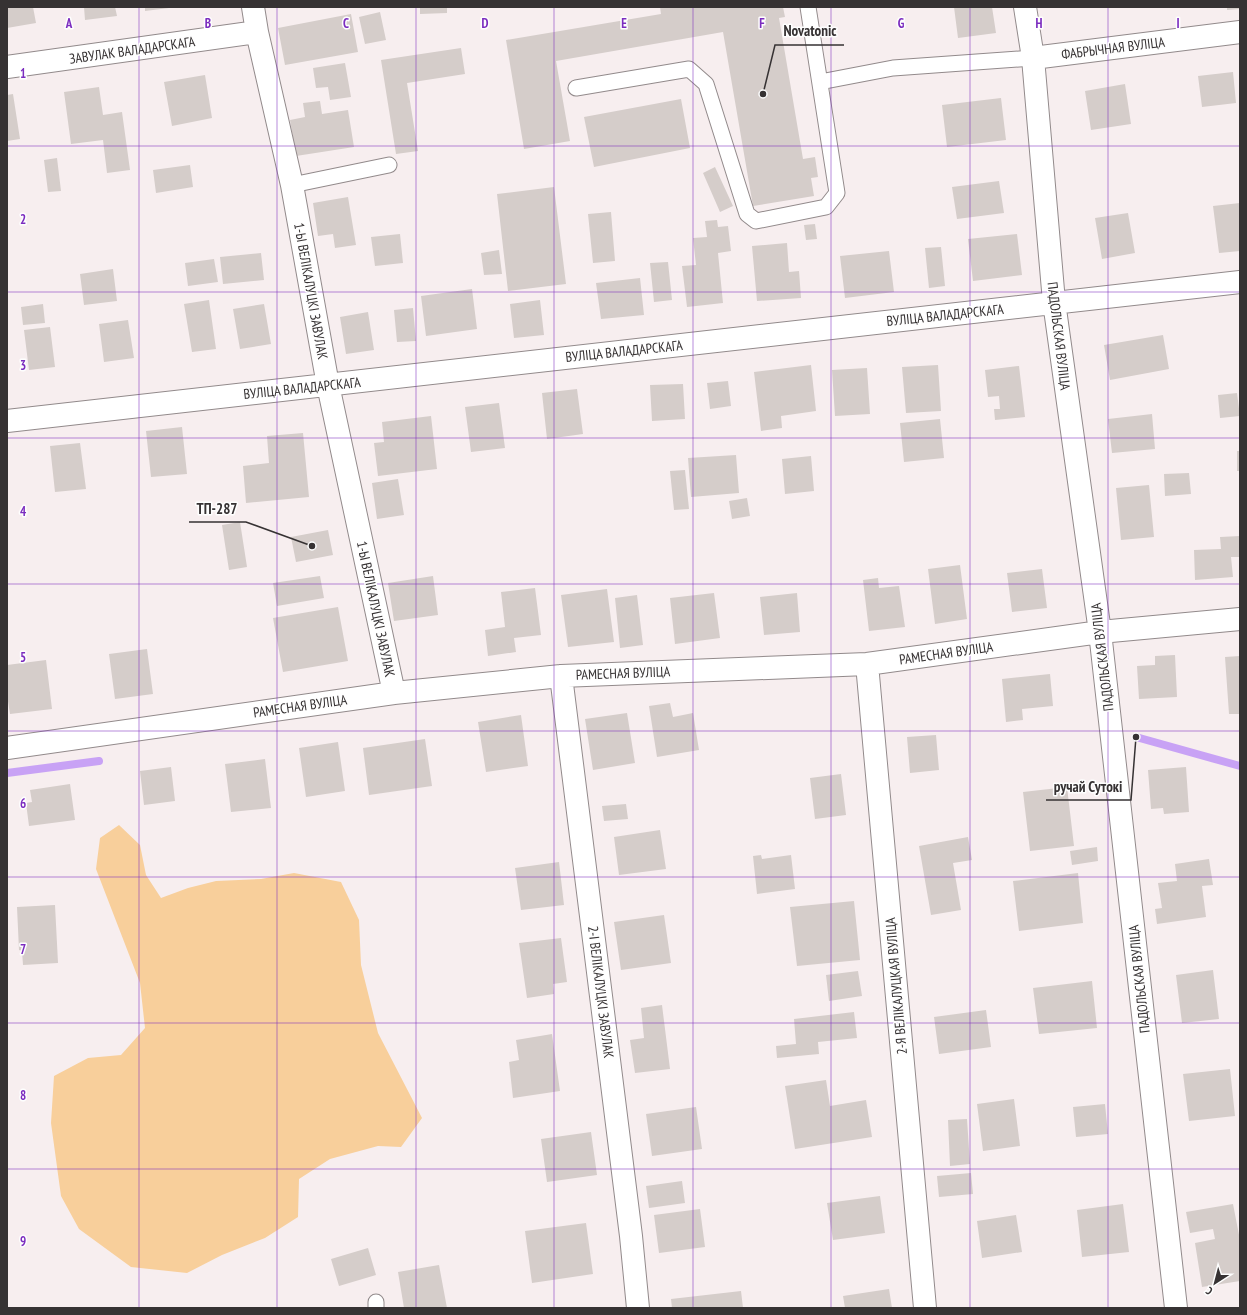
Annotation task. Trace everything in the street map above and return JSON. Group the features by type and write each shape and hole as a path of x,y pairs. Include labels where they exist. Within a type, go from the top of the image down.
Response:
{"street":[{"name":"1-Ы ВЕЛІКАЛУЦКІ ЗАВУЛАК","path":"253,7 257,32 292,185 328,385 394,693"},
{"name":"ПАДОЛЬСКАЯ ВУЛІЦА","path":"1025,7 1033,58 1054,302 1100,632 1176,1308"},
{"name":"ЗАВУЛАК ВАЛАДАРСКАГА","path":"7,67 257,32"},
{"name":"ФАБРЫЧНАЯ ВУЛІЦА","path":"1033,58 1240,32"},
{"name":"ВУЛІЦА ВАЛАДАРСКАГА","path":"7,420 1240,282"},
{"name":"РАМЕСНАЯ ВУЛІЦА","path":"7,748 394,693 561,676 867,664 1100,632 1240,619"},
{"name":"2-Я ВЕЛІКАЛУЦКАЯ ВУЛІЦА","path":"867,664 925,1308"},
{"name":"2-І ВЕЛІКАЛУЦКІ ЗАВУЛАК","path":"561,676 631,1236 638,1308"}],"lane":[{"path":"576,88 689,69 706,84 747,214 756,221 826,208 837,193 808,7"},
{"path":"820,82 893,68 1033,58"},
{"path":"292,185 389,165"}],"shaded area":[{"path":"119,825 140,845 146,875 161,898 188,888 216,881 261,879 294,873 341,882 359,920 361,965 378,1033 422,1118 401,1147 378,1146 330,1159 299,1179 298,1217 265,1238 222,1255 187,1273 131,1267 79,1229 61,1196 51,1123 54,1076 88,1058 121,1055 145,1028 140,983 96,869 100,838"}],"building":[{"path":"7,7 33,7 36,23 7,28"},
{"path":"84,7 115,7 117,16 85,20"},
{"path":"145,7 169,7 169,8 145,11"},
{"path":"420,7 447,7 447,13 420,14"},
{"path":"660,7 783,7 785,17 779,18 803,159 815,157 818,177 811,178 814,196 753,206 723,32 556,61 570,141 524,149 506,40 661,14"},
{"path":"954,7 992,7 996,33 958,38"},
{"path":"1227,7 1240,7 1240,9 1227,10"},
{"path":"380,12 386,40 365,44 359,17"},
{"path":"351,14 358,52 285,65 278,28"},
{"path":"461,48 465,74 407,83 418,151 396,154 381,60"},
{"path":"345,63 351,97 330,100 328,87 316,88 313,68"},
{"path":"1233,72 1236,103 1202,107 1198,76"},
{"path":"205,75 212,118 172,126 164,82"},
{"path":"1125,84 1131,124 1091,130 1085,91"},
{"path":"99,87 103,115 122,112 130,170 107,173 103,140 71,144 64,92"},
{"path":"13,94 20,139 7,141 7,95"},
{"path":"1001,98 1006,140 947,147 942,105"},
{"path":"681,99 690,148 594,167 584,117"},
{"path":"320,101 322,114 348,110 354,147 296,156 290,120 305,117 303,103"},
{"path":"57,158 61,191 48,192 44,160"},
{"path":"190,165 193,187 156,193 153,170"},
{"path":"715,167 733,206 720,212 703,173"},
{"path":"999,181 1004,213 957,219 952,187"},
{"path":"554,187 566,284 508,291 497,194"},
{"path":"348,197 356,245 335,248 333,234 318,236 313,203"},
{"path":"1240,203 1240,251 1219,253 1213,206"},
{"path":"611,212 615,261 593,263 588,214"},
{"path":"1128,213 1135,253 1102,259 1095,218"},
{"path":"717,220 718,227 728,226 731,251 718,253 723,303 687,307 682,266 696,265 693,238 707,237 705,221"},
{"path":"815,224 817,239 806,240 804,225"},
{"path":"400,234 403,263 375,266 371,237"},
{"path":"1017,234 1022,275 973,281 968,239"},
{"path":"787,243 789,272 799,271 801,298 757,301 752,246"},
{"path":"941,247 945,286 929,288 925,248"},
{"path":"499,250 502,274 484,275 481,253"},
{"path":"889,251 894,292 845,298 840,256"},
{"path":"261,253 264,280 223,284 220,257"},
{"path":"214,259 218,282 188,286 185,263"},
{"path":"668,262 672,300 654,302 650,263"},
{"path":"113,269 117,301 84,305 80,274"},
{"path":"640,278 644,315 601,319 596,283"},
{"path":"472,289 477,329 426,336 421,296"},
{"path":"209,300 216,349 192,352 184,304"},
{"path":"540,300 544,335 514,338 510,304"},
{"path":"43,304 45,323 23,325 21,307"},
{"path":"264,304 271,344 240,349 233,309"},
{"path":"413,308 416,341 397,342 394,310"},
{"path":"368,312 374,350 346,354 340,317"},
{"path":"128,320 134,358 104,362 99,324"},
{"path":"50,327 55,367 29,370 24,330"},
{"path":"1163,335 1169,369 1110,380 1104,345"},
{"path":"811,365 816,411 781,416 782,428 761,431 754,372"},
{"path":"938,365 941,411 906,413 902,367"},
{"path":"1019,366 1025,417 995,420 994,409 1000,409 999,396 988,397 985,370"},
{"path":"867,368 870,414 835,416 832,370"},
{"path":"728,381 731,406 710,409 707,383"},
{"path":"683,384 685,419 652,421 650,385"},
{"path":"577,389 583,434 547,439 542,393"},
{"path":"1237,393 1240,416 1220,418 1218,395"},
{"path":"499,403 505,448 471,452 465,407"},
{"path":"1152,414 1155,449 1112,453 1108,419"},
{"path":"431,416 437,469 378,476 374,443 384,442 382,422"},
{"path":"940,419 944,458 904,462 900,423"},
{"path":"182,427 187,474 151,477 146,431"},
{"path":"303,433 309,497 246,503 243,466 269,463 267,436"},
{"path":"80,443 86,489 55,492 50,446"},
{"path":"1237,451 1240,451 1240,471 1237,471"},
{"path":"736,455 739,493 691,497 688,458"},
{"path":"811,456 814,491 785,494 782,459"},
{"path":"685,470 689,509 674,510 670,471"},
{"path":"1189,473 1191,494 1165,496 1164,474"},
{"path":"398,479 404,515 377,519 372,483"},
{"path":"1149,485 1154,537 1121,540 1116,488"},
{"path":"747,498 750,516 732,519 729,501"},
{"path":"240,522 247,567 229,570 222,525"},
{"path":"328,530 333,555 296,562 291,537"},
{"path":"1240,536 1240,557 1231,557 1233,577 1195,580 1194,550 1221,549 1220,537"},
{"path":"960,565 967,619 935,624 928,569"},
{"path":"1042,569 1047,608 1012,612 1007,573"},
{"path":"320,576 324,598 277,606 273,583"},
{"path":"433,576 438,615 394,621 388,583"},
{"path":"878,578 879,588 899,586 905,627 869,631 863,580"},
{"path":"535,588 541,635 514,638 516,652 488,656 485,630 505,627 501,592"},
{"path":"607,589 614,642 568,647 561,595"},
{"path":"714,593 720,638 675,644 670,598"},
{"path":"797,593 800,632 764,635 760,597"},
{"path":"637,595 643,645 620,648 615,598"},
{"path":"338,607 348,661 283,672 273,618"},
{"path":"147,649 153,694 115,699 109,654"},
{"path":"1175,655 1177,697 1139,699 1137,666 1155,665 1155,656"},
{"path":"1240,656 1240,714 1229,714 1225,657"},
{"path":"46,660 52,709 10,714 7,695 7,665"},
{"path":"1050,674 1053,706 1022,709 1023,720 1006,722 1002,679"},
{"path":"670,703 673,717 693,713 699,750 657,757 649,706"},
{"path":"627,713 635,763 593,770 585,719"},
{"path":"521,715 528,766 486,772 478,722"},
{"path":"936,735 939,770 910,773 907,737"},
{"path":"425,739 432,786 369,795 363,748"},
{"path":"338,742 345,791 306,797 299,748"},
{"path":"265,759 271,808 231,812 225,764"},
{"path":"171,767 175,801 144,805 140,771"},
{"path":"1186,767 1189,812 1164,814 1163,808 1151,809 1148,770"},
{"path":"841,774 846,815 815,819 810,778"},
{"path":"70,784 75,820 29,826 26,803 32,802 30,790"},
{"path":"1067,787 1074,846 1030,851 1023,792"},
{"path":"626,804 628,819 604,821 602,806"},
{"path":"660,830 666,869 619,875 614,837"},
{"path":"968,837 972,860 953,863 961,910 931,915 919,846"},
{"path":"1097,847 1098,861 1072,865 1070,851"},
{"path":"761,855 762,859 791,855 795,889 757,894 753,856"},
{"path":"1209,859 1213,885 1202,886 1206,917 1157,924 1155,909 1162,908 1158,883 1177,881 1175,864"},
{"path":"559,862 564,905 521,910 515,868"},
{"path":"1078,873 1083,923 1019,931 1013,881"},
{"path":"854,901 860,960 797,966 790,907"},
{"path":"55,905 58,963 23,965 22,951 19,950 17,907"},
{"path":"664,915 671,963 621,970 614,922"},
{"path":"561,938 567,982 553,984 554,994 527,998 519,943"},
{"path":"1213,970 1219,1019 1182,1023 1176,975"},
{"path":"858,971 862,996 829,1001 826,975"},
{"path":"1092,981 1097,1028 1039,1034 1033,988"},
{"path":"662,1005 670,1069 635,1073 630,1040 644,1038 641,1008"},
{"path":"986,1010 991,1047 939,1054 934,1017"},
{"path":"854,1012 857,1038 818,1042 819,1054 777,1058 776,1046 796,1044 794,1019"},
{"path":"552,1034 560,1091 513,1098 509,1062 519,1060 516,1040"},
{"path":"1230,1069 1235,1116 1189,1121 1183,1074"},
{"path":"826,1080 830,1106 866,1100 872,1137 795,1149 785,1086"},
{"path":"1014,1099 1020,1146 983,1151 977,1104"},
{"path":"1105,1104 1108,1134 1076,1137 1073,1107"},
{"path":"696,1107 702,1149 652,1156 646,1114"},
{"path":"967,1119 970,1164 950,1166 948,1120"},
{"path":"591,1132 597,1175 547,1182 541,1139"},
{"path":"971,1173 973,1194 939,1197 937,1176"},
{"path":"682,1181 685,1203 649,1208 646,1186"},
{"path":"880,1196 885,1233 833,1240 827,1203"},
{"path":"1123,1204 1129,1252 1082,1257 1077,1210"},
{"path":"1233,1204 1240,1240 1240,1281 1202,1287 1195,1243 1215,1239 1213,1229 1190,1233 1186,1212"},
{"path":"700,1209 705,1247 659,1253 654,1215"},
{"path":"1016,1215 1022,1252 982,1258 977,1221"},
{"path":"586,1223 593,1274 532,1283 525,1231"},
{"path":"368,1248 376,1275 339,1286 331,1259"},
{"path":"439,1265 447,1308 404,1308 398,1272"},
{"path":"889,1289 892,1308 845,1308 843,1296"},
{"path":"741,1291 743,1308 672,1308 671,1299"}],"waterway":[{"path":"1136,737 1240,766"},
{"path":"7,773 99,761"}],"place":[{"name":"Novatonic","path":"763,94"},
{"name":"ТП-287","path":"312,546"},
{"name":"ручай Сутокі","path":"1136,737"}]}
